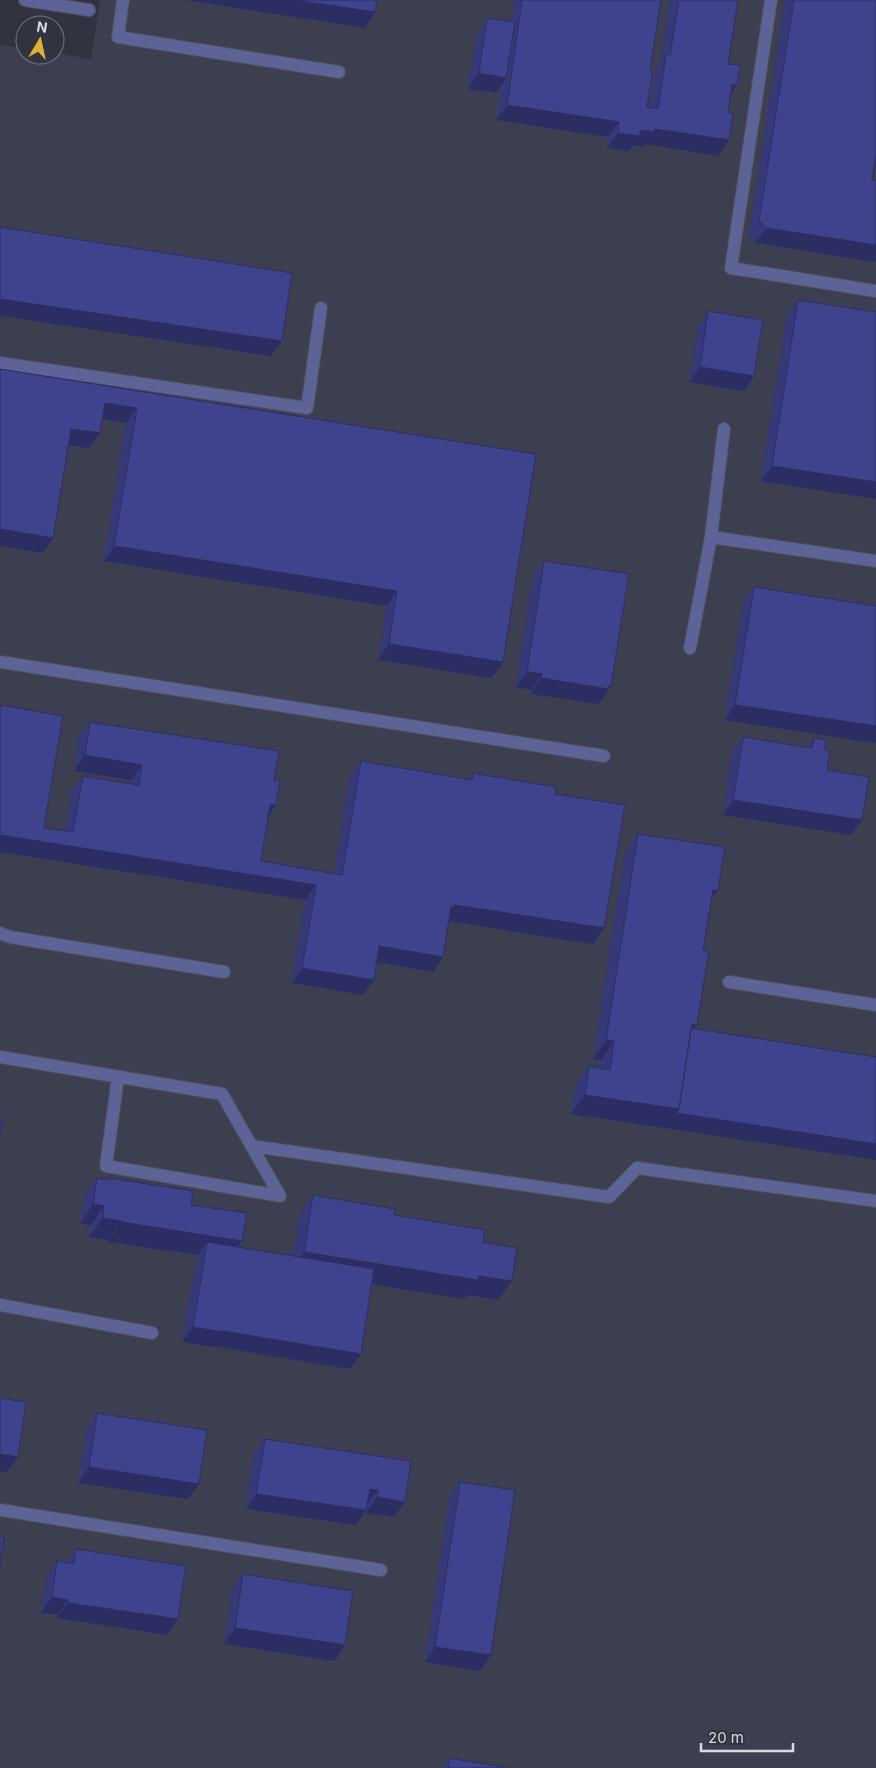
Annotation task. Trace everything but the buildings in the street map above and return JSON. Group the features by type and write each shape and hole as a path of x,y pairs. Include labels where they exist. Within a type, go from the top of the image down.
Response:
{"lane":[{"path":"25,0 89,10"},
{"path":"123,0 118,37 339,72"},
{"path":"771,0 731,268 876,291"},
{"path":"0,363 307,408 321,308"},
{"path":"690,648 710,537 724,429"},
{"path":"710,537 876,561"},
{"path":"0,662 604,756"},
{"path":"0,933 10,937 224,972"},
{"path":"729,982 876,1005"},
{"path":"0,1057 222,1094 280,1196 106,1166 118,1077"},
{"path":"252,1146 609,1198 637,1168 876,1201"},
{"path":"0,1305 152,1333"},
{"path":"0,1510 381,1570"}],"shaded area":[{"path":"100,0 876,0 876,1768 0,1768 0,45 15,47 15,65 65,65 65,55 91,59"}]}
